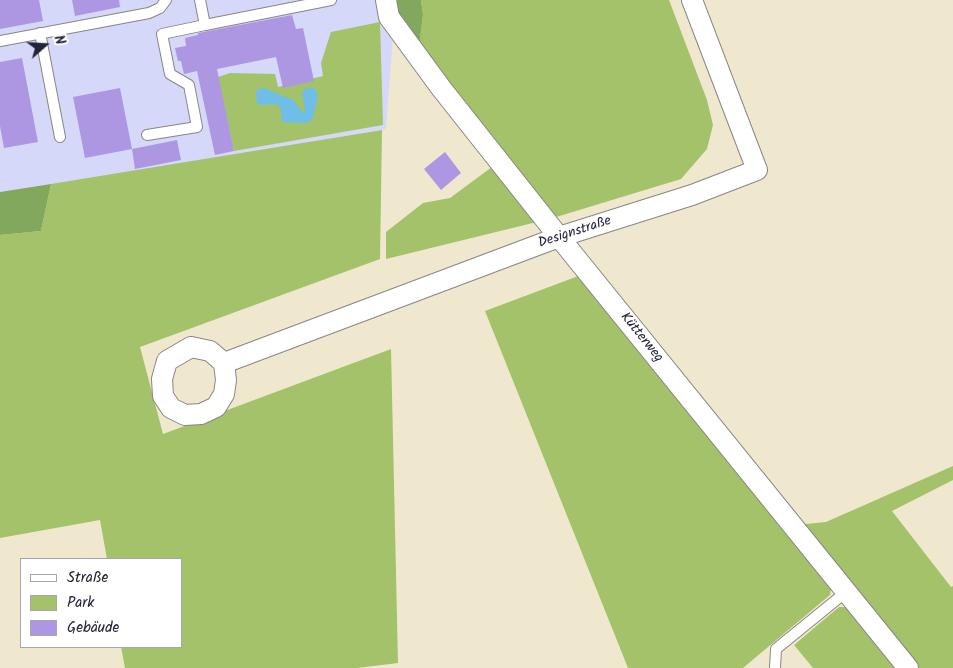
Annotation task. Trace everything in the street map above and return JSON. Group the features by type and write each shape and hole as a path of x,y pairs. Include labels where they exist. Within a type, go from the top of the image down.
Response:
{"street":[{"name":"Kütterweg","path":"386,0 389,17 441,88 559,237 908,668"},
{"name":"Designstraße","path":"224,363 559,237 692,195 758,170 692,0"}],"lane":[{"path":"0,41 149,13 160,8 166,0"},
{"path":"200,0 205,25"},
{"path":"147,136 197,127 189,85 170,74 162,34 331,0"},
{"path":"40,33 60,137"},
{"path":"775,668 776,648 846,592"}],"shaded area":[{"path":"0,0 394,0 395,9 386,129 133,172 0,192"}],"green space":[{"path":"394,0 421,0 423,15 419,47 394,16"},
{"path":"421,0 669,0 707,100 713,125 707,149 681,179 553,218 419,47 423,15"},
{"path":"380,22 383,125 234,151 218,77 230,73 275,74 278,87 323,76 321,63 331,32"},
{"path":"382,130 380,259 140,347 163,434 391,349 398,663 357,668 125,668 121,648 182,648 182,558 107,558 100,520 0,538 0,235 41,231 51,184"},
{"path":"496,164 541,221 386,259 386,232 423,203 450,198"},
{"path":"51,184 41,231 0,235 0,192"},
{"path":"601,272 694,391 800,520 806,524 826,522 953,466 953,480 892,511 951,587 953,586 953,668 912,668 596,274"},
{"path":"581,275 832,584 830,595 743,668 628,668 485,311"},
{"path":"839,607 848,607 902,668 813,668 794,645"}],"water":[{"path":"264,88 293,100 303,113 305,110 302,93 306,88 314,88 317,93 317,100 313,118 307,123 282,122 281,109 278,105 261,105 257,103 256,93 258,89"}],"building":[{"path":"0,0 39,0 43,21 0,29"},
{"path":"72,0 119,0 120,7 75,16"},
{"path":"292,15 296,29 303,28 314,81 283,88 276,57 217,69 234,151 215,155 197,71 184,74 175,48 186,46 185,38 198,35 198,33"},
{"path":"22,58 38,142 4,148 0,126 0,62"},
{"path":"120,88 132,149 85,158 73,97"},
{"path":"177,140 181,160 135,169 132,149"},
{"path":"445,152 461,173 441,190 424,169"}]}
